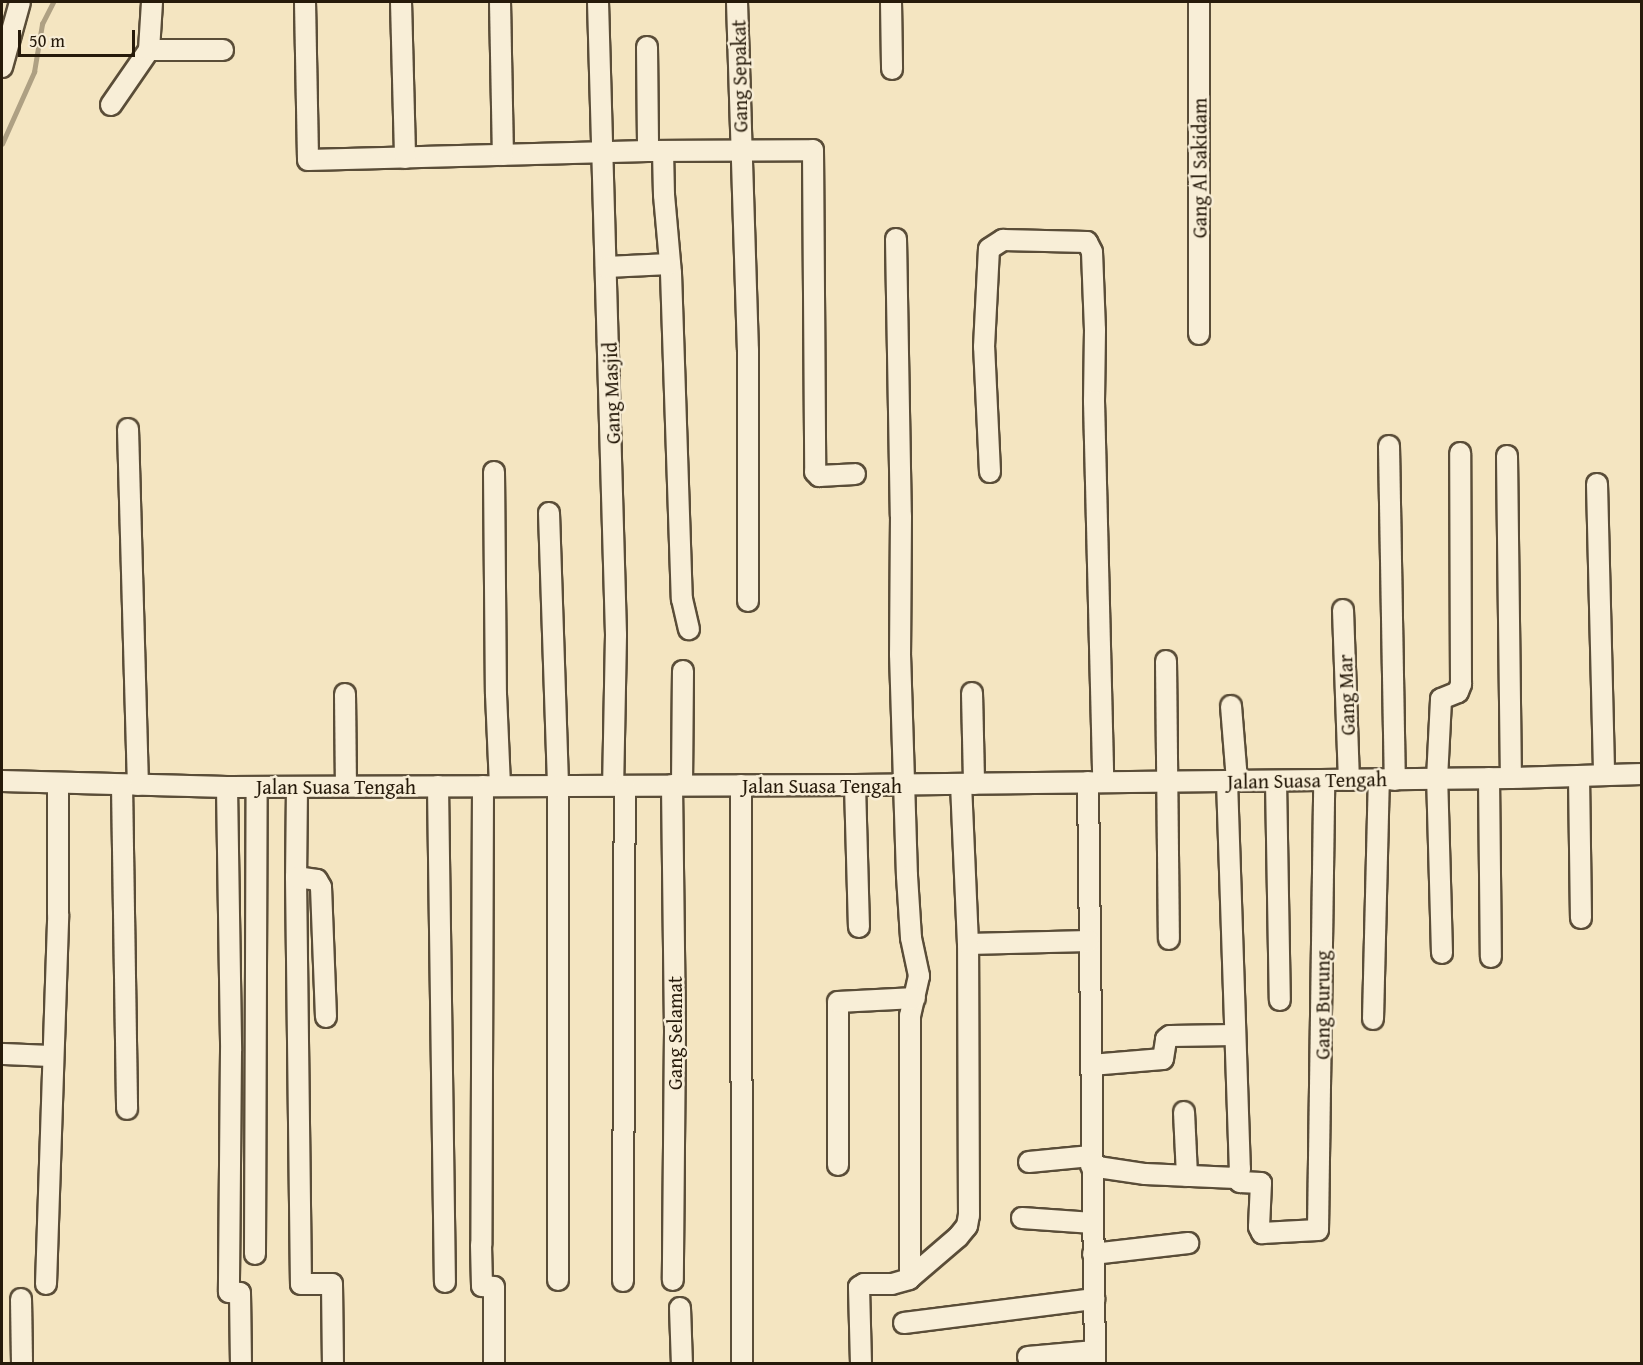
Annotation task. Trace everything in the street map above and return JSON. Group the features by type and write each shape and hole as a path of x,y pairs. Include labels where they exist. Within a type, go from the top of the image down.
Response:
{"street":[{"path":"111,105 148,50 152,2"},
{"path":"305,2 308,160 656,151 813,150 815,472 819,476 855,474"},
{"path":"401,2 405,158"},
{"path":"500,2 502,155"},
{"name":"Gang Masjid","path":"597,2 616,635 623,1281"},
{"name":"Gang Sepakat","path":"737,2 748,350 748,601"},
{"path":"891,2 892,69"},
{"name":"Gang Al Sakidam","path":"1199,2 1199,334"},
{"path":"2,67 13,10"},
{"path":"647,47 656,151 664,195 670,264 682,599 689,629"},
{"path":"148,50 223,50"},
{"path":"896,239 901,516 900,654 911,938 919,976 910,1016 910,1278"},
{"path":"990,472 984,347 989,249 1003,240 1087,242 1092,252 1095,330 1095,782 1089,942 1095,1357 1028,1357"},
{"path":"606,267 670,264"},
{"path":"127,1109 130,785 128,429"},
{"path":"1373,1019 1387,780 1389,446"},
{"path":"1442,953 1437,779 1441,699 1458,692 1461,684 1460,453"},
{"path":"1507,456 1511,778"},
{"path":"494,472 495,694 481,1245 482,1286 494,1287 494,1364"},
{"path":"1598,484 1604,775"},
{"path":"549,513 558,786 558,1280"},
{"name":"Gang Mar","path":"1343,610 1349,780"},
{"path":"1166,661 1169,939"},
{"name":"Gang Selamat","path":"673,1280 677,785 683,671"},
{"path":"861,1364 860,1287 864,1284 892,1284 910,1278 958,1237 967,1226 969,1215 967,784 972,693"},
{"path":"345,694 346,786"},
{"path":"1029,1161 1091,1161 1145,1174 1236,1178 1240,1169 1235,1035 1231,706"},
{"name":"Jalan Suasa Tengah","path":"2,781 227,787 855,785 1387,780 1641,774"},
{"path":"1579,776 1581,918"},
{"path":"1489,778 1491,957"},
{"name":"Gang Burung","path":"1236,1178 1240,1182 1261,1183 1259,1227 1262,1233 1318,1230 1324,780"},
{"path":"1276,781 1280,1000"},
{"path":"46,1284 58,914 58,783"},
{"path":"741,785 742,1364"},
{"path":"855,785 859,927"},
{"path":"438,786 445,1282"},
{"path":"227,787 231,1051 229,1292 240,1293 241,1364"},
{"path":"255,1254 257,787"},
{"path":"297,787 301,1284 332,1284 333,1364"},
{"path":"296,877 317,880 321,887 326,1017"},
{"path":"968,944 1089,942"},
{"path":"838,1165 837,1004 841,1000 915,998"},
{"path":"1091,1065 1163,1059 1166,1039 1170,1036 1235,1035"},
{"path":"2,1054 52,1056"},
{"path":"1184,1112 1187,1176"},
{"path":"1022,1218 1093,1223"},
{"path":"1093,1254 1188,1243"},
{"path":"21,1299 22,1364"},
{"path":"904,1323 1094,1299"},
{"path":"680,1308 682,1364"}],"waterway":[{"path":"2,144 34,72 42,24 53,2"}]}
